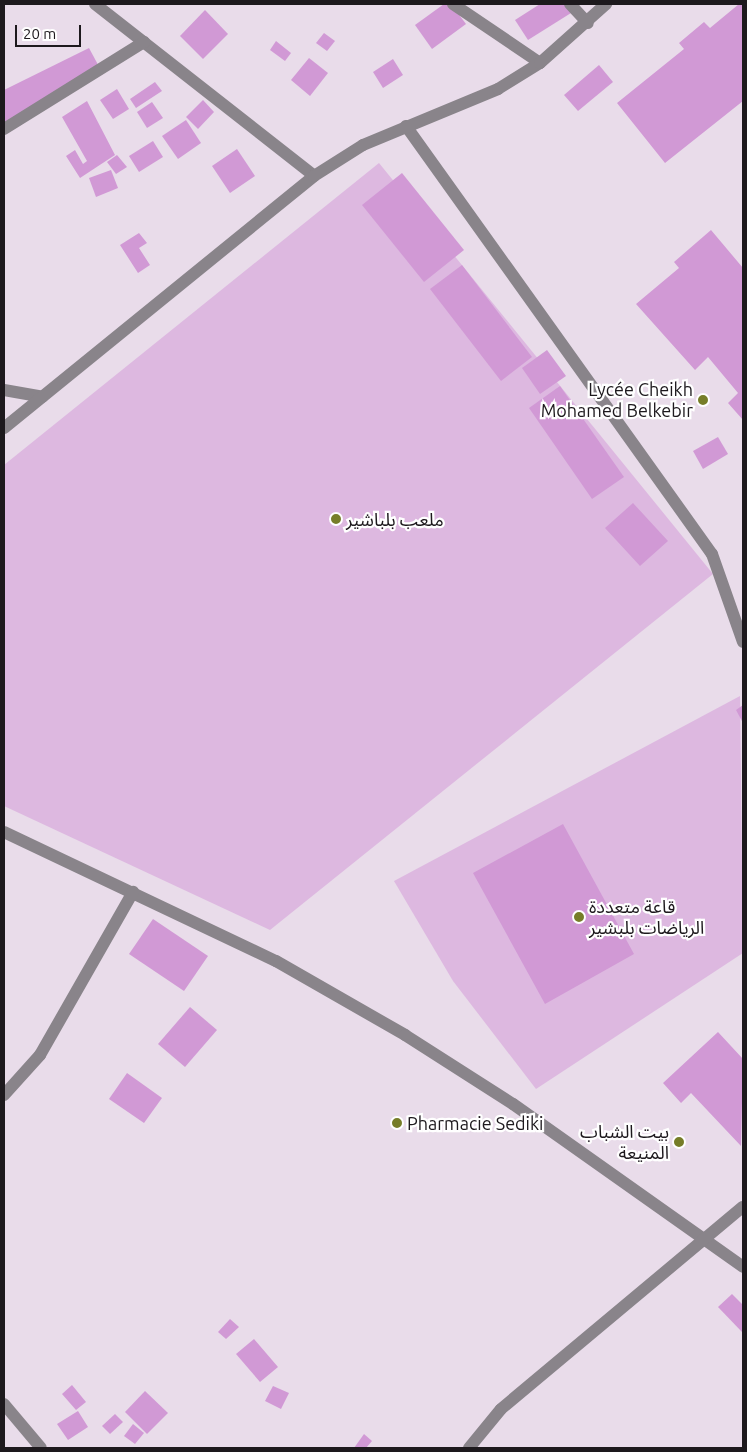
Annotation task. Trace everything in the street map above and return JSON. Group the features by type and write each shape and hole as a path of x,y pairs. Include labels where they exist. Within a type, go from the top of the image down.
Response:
{"street":[{"path":"94,4 314,176"},
{"path":"453,4 540,63"},
{"path":"570,4 588,23"},
{"path":"4,428 314,176 406,126 467,106 540,63 588,23 606,4"},
{"path":"4,129 144,42"},
{"path":"406,126 712,554 743,642"},
{"path":"4,390 42,397"},
{"path":"4,832 276,961 404,1035 513,1104 743,1267"},
{"path":"4,1095 40,1055 133,892"},
{"path":"469,1448 501,1409 703,1237 743,1207"},
{"path":"4,1404 41,1448"}],"shaded area":[{"name":"ملعب بلباشير","path":"379,163 713,574 270,930 4,806 4,465"},
{"name":"قاعة متعددة الرياضات بلبشير","path":"740,696 743,953 536,1089 453,981 394,881"}],"building":[{"path":"444,4 451,4 466,24 432,49 415,25"},
{"path":"540,4 564,4 571,13 528,40 515,20"},
{"path":"739,4 743,4 743,101 665,163 617,103 684,49 679,43 704,22 710,28"},
{"path":"205,10 228,34 203,59 180,36"},
{"path":"324,33 335,41 327,51 316,43"},
{"path":"276,41 291,53 285,61 270,50"},
{"path":"89,48 103,74 4,127 4,90"},
{"path":"309,58 328,73 310,96 291,80"},
{"path":"393,59 403,75 383,88 373,72"},
{"path":"599,65 613,82 578,111 564,95"},
{"path":"155,82 162,91 136,108 130,99"},
{"path":"117,89 129,109 113,119 100,100"},
{"path":"203,100 214,112 198,129 186,117"},
{"path":"87,101 115,155 80,178 66,156 75,150 83,164 87,161 62,117"},
{"path":"152,102 163,118 147,128 137,112"},
{"path":"186,120 201,143 178,159 162,136"},
{"path":"153,141 163,157 139,172 129,156"},
{"path":"237,149 255,176 230,193 212,166"},
{"path":"117,155 127,167 116,174 107,162"},
{"path":"111,170 118,188 96,197 89,178"},
{"path":"402,173 464,250 424,282 362,205"},
{"path":"711,230 743,268 743,420 728,403 738,393 708,357 695,370 636,304 679,268 674,262"},
{"path":"139,233 147,243 139,248 150,265 138,273 120,245"},
{"path":"462,265 532,357 501,381 430,289"},
{"path":"547,350 566,376 540,394 522,368"},
{"path":"560,386 624,477 592,499 529,408"},
{"path":"718,437 728,454 703,469 693,451"},
{"path":"633,503 668,541 640,566 605,528"},
{"path":"743,705 743,723 736,710"},
{"path":"563,824 634,954 545,1004 473,873"},
{"path":"153,919 208,956 184,991 129,954"},
{"path":"190,1007 217,1030 185,1067 158,1044"},
{"path":"718,1032 743,1059 741,1146 691,1093 681,1103 663,1083"},
{"path":"127,1073 162,1098 144,1123 109,1099"},
{"path":"732,1294 743,1305 742,1332 718,1307"},
{"path":"230,1319 239,1327 226,1339 218,1332"},
{"path":"254,1339 278,1367 260,1382 236,1354"},
{"path":"72,1385 86,1402 76,1410 62,1394"},
{"path":"273,1386 289,1393 281,1409 265,1401"},
{"path":"145,1391 168,1413 147,1434 125,1412"},
{"path":"78,1411 88,1427 68,1440 57,1424"},
{"path":"115,1414 123,1422 110,1434 102,1426"},
{"path":"133,1424 144,1433 135,1444 124,1436"},
{"path":"364,1434 372,1441 366,1448 354,1448"}],"place":[{"name":"Lycée Cheikh Mohamed Belkebir","path":"703,400"},
{"name":"ملعب بلباشير","path":"336,519"},
{"name":"قاعة متعددة الرياضات بلبشير","path":"579,917"},
{"name":"Pharmacie Sediki","path":"397,1123"},
{"name":"بيت الشباب المنيعة","path":"679,1142"}]}
